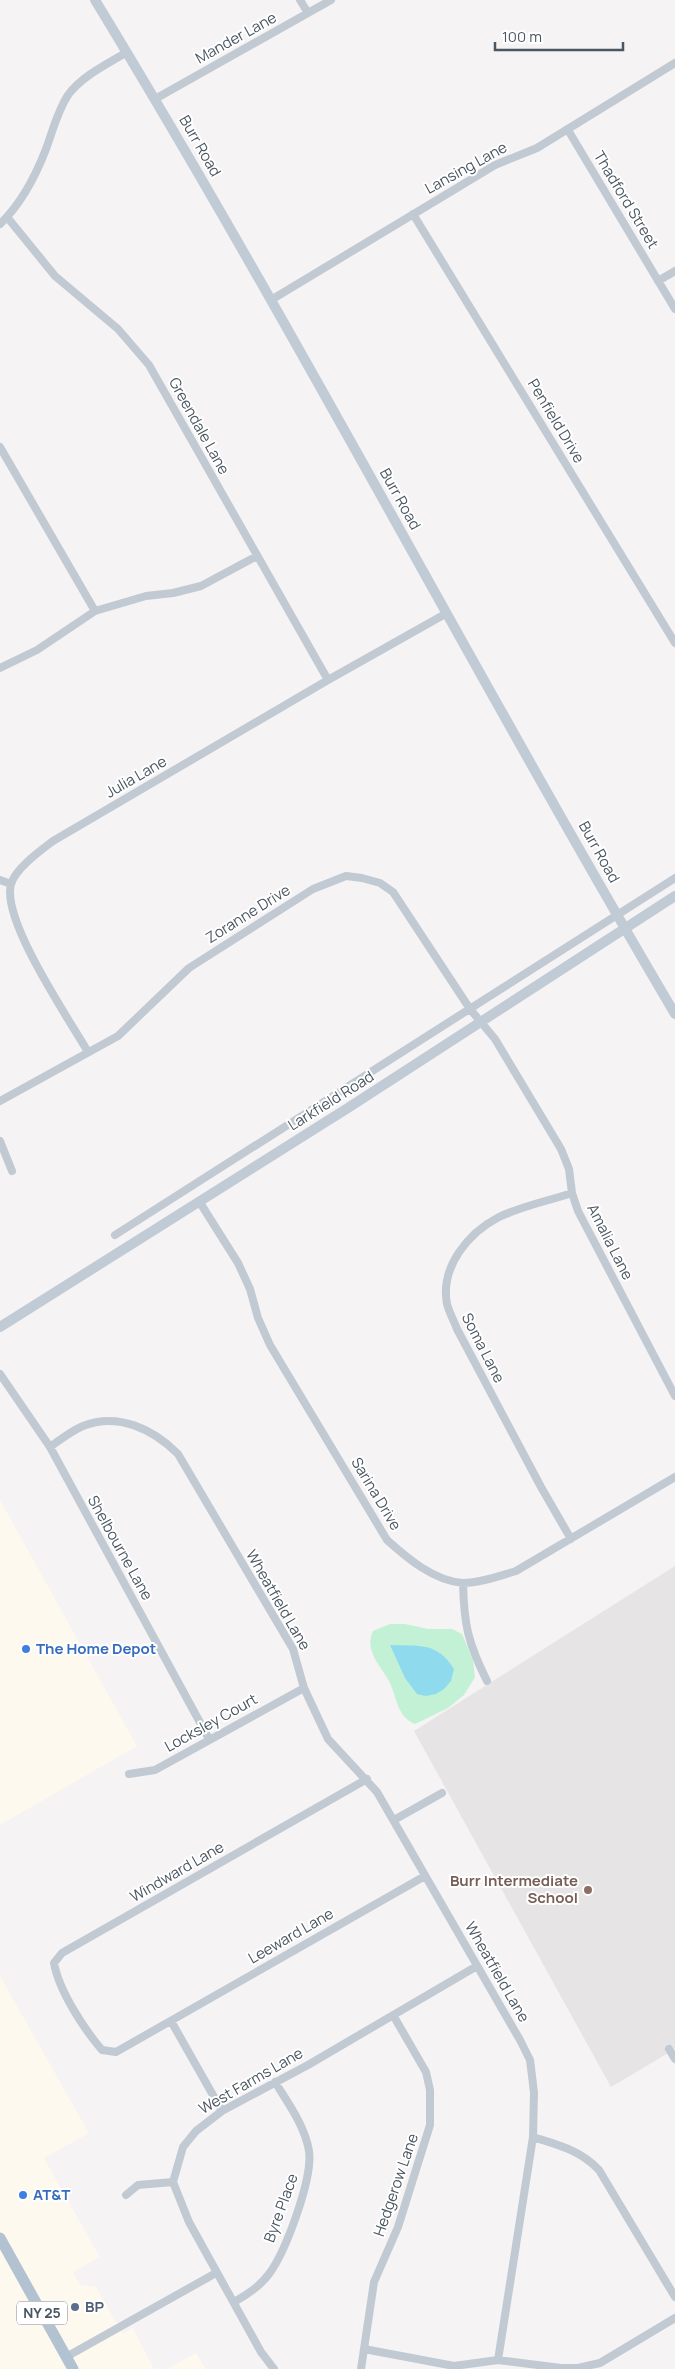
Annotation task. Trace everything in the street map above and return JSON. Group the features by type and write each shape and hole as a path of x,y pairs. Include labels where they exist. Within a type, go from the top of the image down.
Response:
{"main road":[{"name":"NY 25","path":"0,2238 73,2369"}],"street":[{"name":"Burr Road","path":"95,0 155,99 271,300 625,929 675,1014"},
{"path":"300,0 308,13"},
{"name":"Mander Lane","path":"155,99 331,0"},
{"path":"0,224 23,195 37,168 58,112 69,94 86,78 127,52"},
{"name":"Lansing Lane","path":"271,300 494,165 537,148 568,130 675,63"},
{"name":"Thadford Street","path":"568,130 675,309"},
{"name":"Penfield Drive","path":"413,214 675,643"},
{"name":"Greendale Lane","path":"7,217 55,276 118,329 149,366 328,680"},
{"path":"658,281 675,271"},
{"path":"0,447 95,611"},
{"path":"0,668 37,650 95,611 146,596 173,593 201,586 257,556"},
{"name":"Julia Lane","path":"11,884 34,855 53,842 328,680 447,613"},
{"name":"Zoranne Drive","path":"0,1101 118,1036 189,968 211,952 313,889 346,876 380,883 393,892 470,1009 481,1022"},
{"name":"Larkfield Road","path":"115,1235 675,878"},
{"path":"0,880 11,884 10,900 14,917 28,949 88,1052"},
{"name":"Larkfield Road","path":"0,1327 481,1022 675,896"},
{"name":"Amalia Lane","path":"481,1022 495,1039 561,1148 569,1169 572,1193 588,1233 675,1396"},
{"path":"0,1141 12,1171"},
{"name":"Soma Lane","path":"571,1539 541,1487 457,1329 447,1304 446,1282 452,1263 464,1246 498,1218 572,1193"},
{"name":"Sarina Drive","path":"199,1201 238,1263 270,1345 387,1540 410,1561 434,1574 462,1583 489,1579 516,1571 675,1478"},
{"name":"Shelbourne Lane","path":"0,1374 50,1447 209,1739"},
{"name":"Wheatfield Lane","path":"50,1447 81,1427 99,1421 130,1424 146,1429 164,1441 178,1454 293,1649 304,1688 328,1739 367,1778 394,1820 530,2060 534,2093 532,2137 498,2360"},
{"path":"462,1583 464,1619 467,1634 487,1681"},
{"name":"Locksley Court","path":"129,1774 155,1770 304,1688"},
{"name":"Windward Lane","path":"171,2020 116,2052 102,2050 78,2016 56,1977 54,1964 62,1953 367,1778"},
{"path":"394,1820 442,1793"},
{"name":"Leeward Lane","path":"171,2020 425,1876"},
{"name":"West Farms Lane","path":"173,2182 183,2147 196,2131 222,2111 477,1966"},
{"name":"Hedgerow Lane","path":"361,2369 374,2282 398,2227 430,2125 430,2098 426,2072 393,2015"},
{"path":"171,2020 222,2111"},
{"path":"669,2049 675,2059"},
{"name":"Byre Place","path":"234,2302 249,2293 270,2273 306,2188 310,2166 304,2135 275,2082"},
{"path":"532,2137 569,2148 587,2157 599,2170 675,2297"},
{"path":"126,2195 138,2185 173,2182 189,2222 216,2273 261,2352 274,2369"},
{"path":"66,2357 216,2273"},
{"path":"364,2349 454,2366 498,2360 561,2368 578,2368 600,2363 675,2318"}],"shaded area":[{"path":"0,1500 137,1746 0,1825"},
{"name":"Burr Intermediate School","path":"675,1566 675,2049 611,2087 414,1731"},
{"path":"0,1976 89,2133 44,2158 100,2257 73,2272 80,2285 96,2287 123,2334 133,2328 154,2369 0,2369"},
{"path":"196,2353 206,2369 167,2369"}],"green space":[{"path":"390,1624 405,1624 428,1629 452,1629 462,1634 473,1660 475,1677 464,1695 448,1708 415,1724 404,1717 401,1712 389,1681 374,1657 370,1645 373,1631"}],"water":[{"path":"390,1645 427,1647 441,1654 454,1669 451,1681 436,1694 426,1696 417,1694 405,1678"}],"place":[{"name":"The Home Depot","path":"26,1649"},
{"name":"Burr Intermediate School","path":"588,1890"},
{"name":"AT&T","path":"23,2195"},
{"name":"BP","path":"75,2307"}]}
